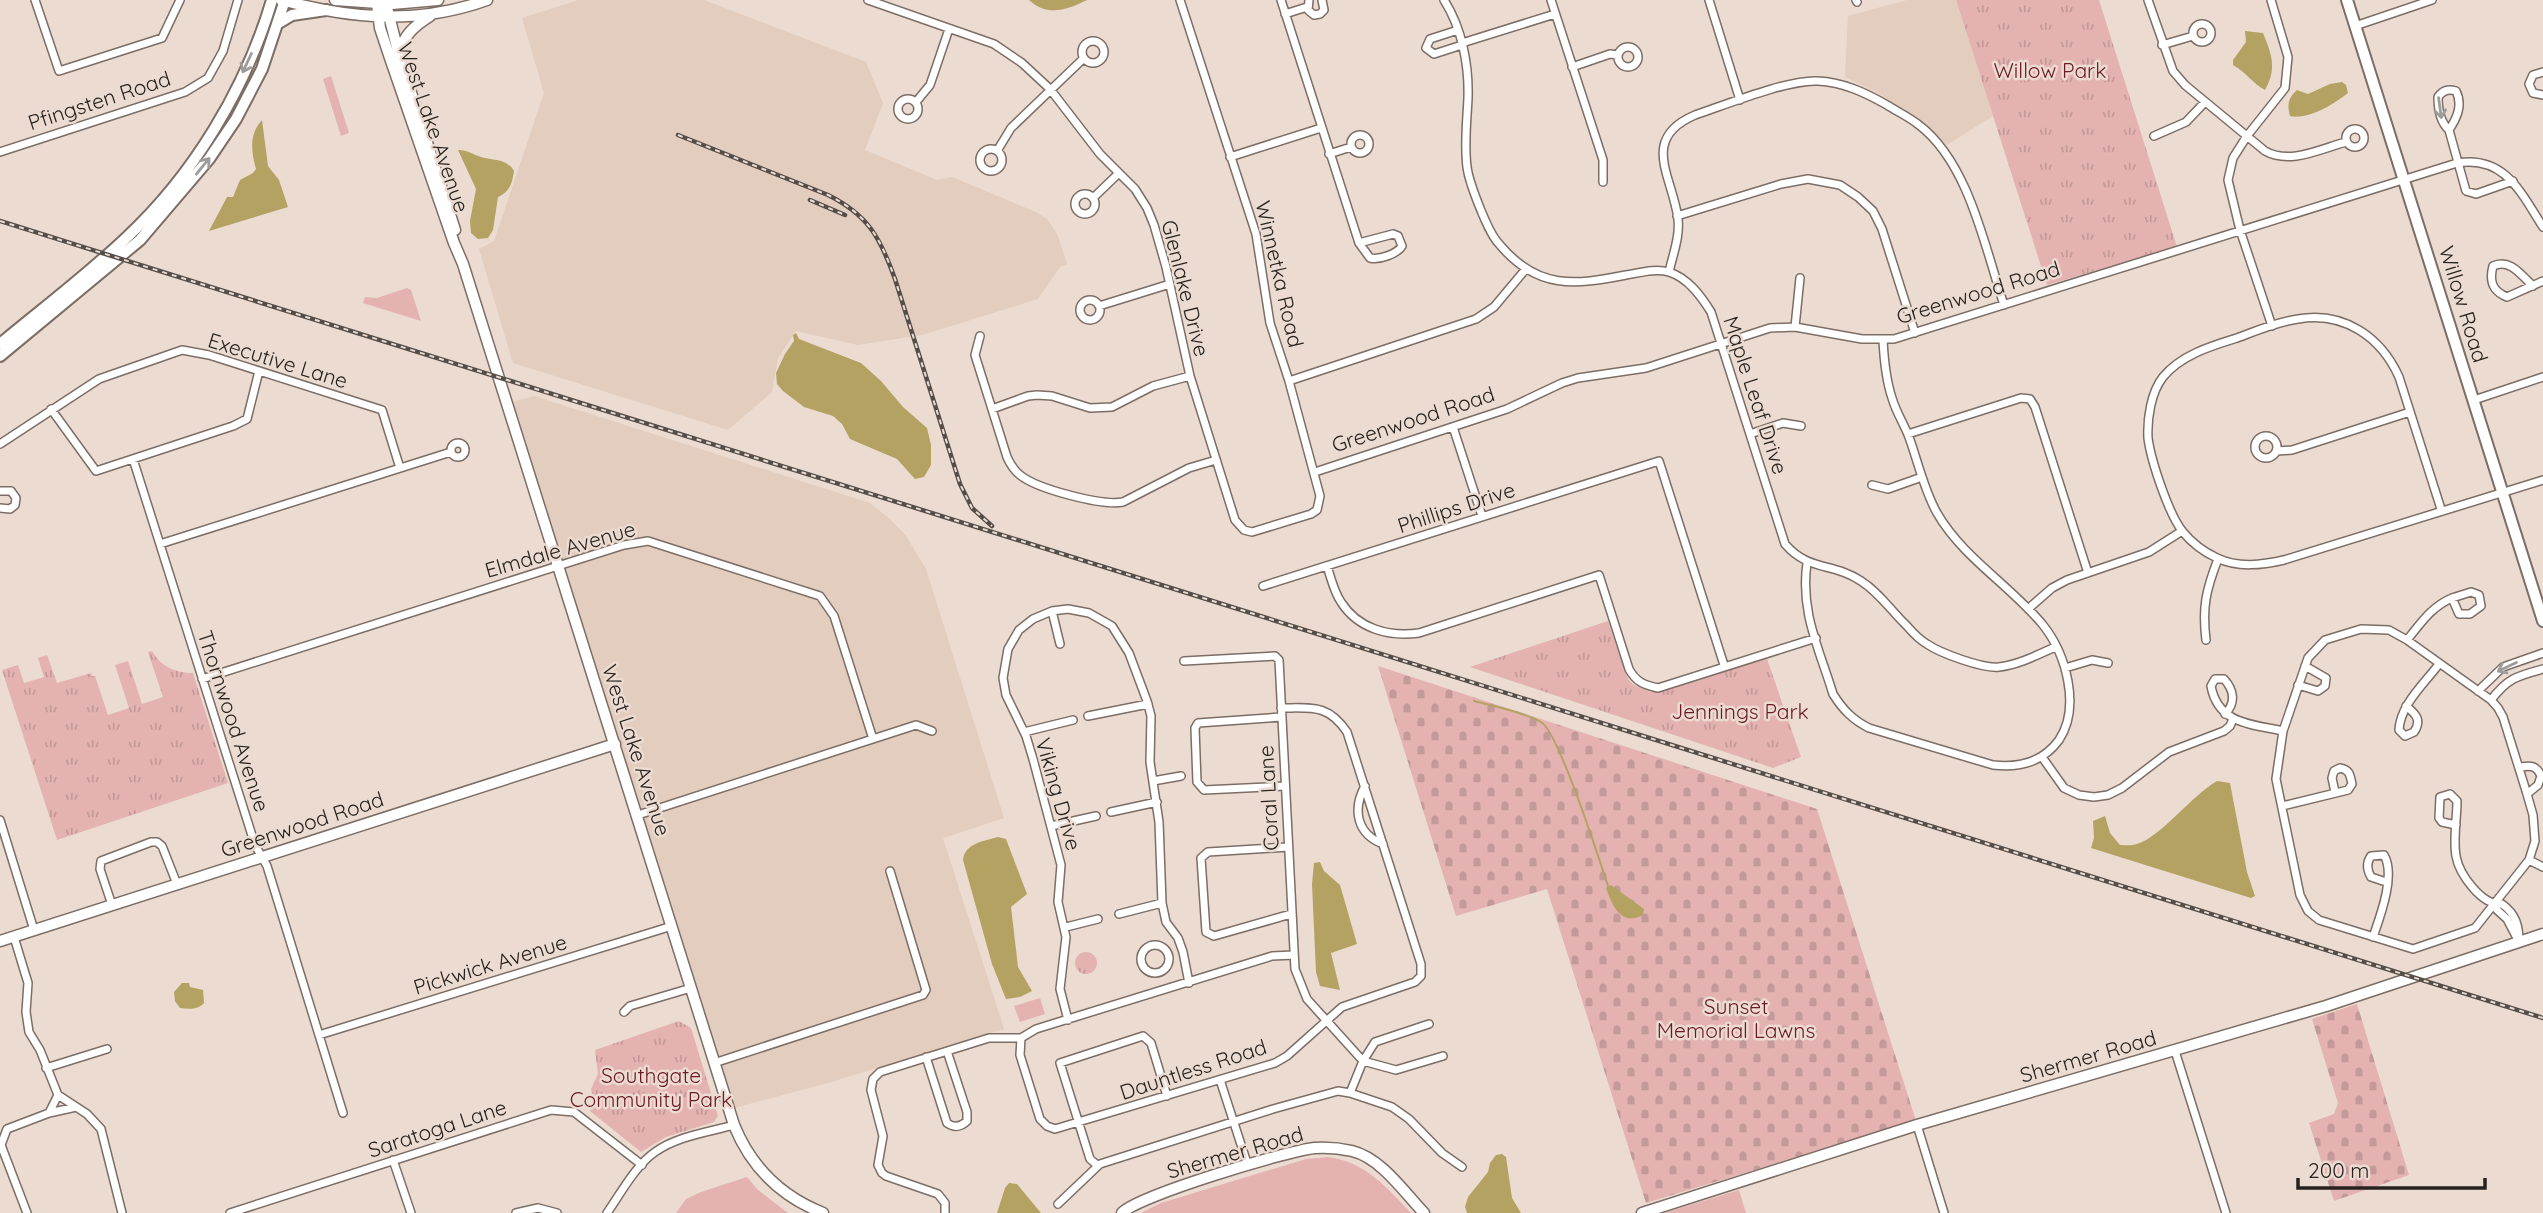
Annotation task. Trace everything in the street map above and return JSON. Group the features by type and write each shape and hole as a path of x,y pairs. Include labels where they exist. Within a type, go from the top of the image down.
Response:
{"main road":[{"path":"0,344 127,238 190,166 230,99 262,30 272,0"},
{"path":"0,356 140,240 209,159 236,119 262,69 284,0"},
{"name":"Willow Road","path":"2347,0 2543,621"},
{"path":"277,24 292,15 326,10"}],"street":[{"path":"36,0 59,71 162,38 180,0"},
{"name":"Pfingsten Road","path":"0,152 185,92 208,78 223,51 238,0"},
{"path":"284,0 326,10 384,17 432,14 487,0"},
{"path":"335,0 438,0"},
{"name":"Glenlake Drive","path":"868,0 898,6 949,29 994,44 1022,63 1050,89 1100,153 1135,189 1147,208 1170,284 1190,376 1235,520 1244,530 1252,532 1311,514"},
{"name":"Winnetka Road","path":"1180,0 1256,234 1270,323 1315,472 1320,504 1311,514"},
{"path":"1281,0 1358,240 1370,258 1375,259 1398,252 1402,246 1398,236 1393,234 1358,240"},
{"path":"1285,14 1308,4 1312,14 1320,14 1325,7 1322,0"},
{"path":"1444,0 1462,44 1468,82 1468,170 1476,199 1492,235 1525,270 1570,283 1591,282 1648,271 1669,272 1678,235 1677,216 1662,164 1665,141 1673,129 1685,119 1740,100 1796,83 1816,81 1862,91 1919,125 1942,148 1959,174 2004,305"},
{"path":"1551,0 1603,160 1603,181"},
{"path":"1709,0 1740,100"},
{"path":"2148,0 2173,71 2185,85 2265,151 2276,157 2287,158 2346,142"},
{"path":"2272,0 2285,45 2288,73 2285,88 2233,158 2228,180 2272,326"},
{"path":"2355,26 2415,2 2432,0"},
{"name":"West Lake Avenue","path":"381,2 390,58 463,264"},
{"path":"399,55 409,32 432,14"},
{"path":"1458,30 1430,39 1426,48 1434,54 1555,14"},
{"name":"West Lake Avenue","path":"384,17 446,197 463,264 734,1125 744,1149 777,1188 823,1213"},
{"path":"916,102 930,85 949,29"},
{"path":"2162,45 2193,36"},
{"path":"1572,67 1610,54 1618,55"},
{"path":"997,150 1011,128 1084,58"},
{"path":"2543,72 2533,75 2529,84 2533,93 2543,95"},
{"path":"2449,130 2457,117 2460,102 2456,91 2449,89 2440,94 2438,103 2468,193 2476,194 2513,181"},
{"path":"2154,136 2186,122 2205,102"},
{"path":"1230,157 1321,128"},
{"path":"1329,154 1351,147"},
{"name":"Greenwood Road","path":"1315,472 1507,409 1562,383 1578,378 1646,368 1770,328 1796,327 1861,339 1883,340 1915,333 2457,163 2479,162 2493,166 2513,181 2543,227"},
{"path":"1093,198 1118,173"},
{"path":"1677,216 1808,178 1840,185 1873,211 1882,229 1915,333"},
{"path":"2533,286 2510,264 2500,263 2493,266 2490,277 2494,288 2507,298 2533,286 2543,281"},
{"path":"1289,381 1476,319 1494,307 1525,270"},
{"name":"Maple Leaf Drive","path":"1669,272 1701,296 1711,312 1785,544 1807,563"},
{"path":"1796,327 1800,278"},
{"path":"1099,306 1170,284"},
{"path":"2441,509 2392,362 2381,346 2367,334 2346,323 2315,317 2296,319 2203,349 2181,361 2162,378 2157,387 2149,418 2148,439 2170,511 2182,531 2198,547 2218,559 2238,565 2263,565 2543,480"},
{"path":"980,335 975,355 1007,457 1020,476 1099,503 1123,502 1189,467 1216,460"},
{"path":"1883,340 1892,400 1908,434 1936,511 1950,532 1982,567 2045,627 2065,668 2071,696 2063,733 2055,745 2042,757 2009,767 1993,765 1870,728 1857,722 1840,706 1833,694 1807,612 1804,588 1807,563 1858,579 1878,593 1907,627 1928,645 1954,656 1995,668 2010,665 2054,647"},
{"name":"Executive Lane","path":"0,444 99,379 181,350 209,355 382,410 400,468"},
{"path":"51,409 96,471 247,419 259,372"},
{"path":"992,409 1037,395 1090,408 1112,407 1153,386 1190,376"},
{"path":"2474,400 2543,377"},
{"path":"1908,434 2021,398 2029,399 2035,407 2088,573"},
{"path":"2277,451 2292,450 2410,412"},
{"path":"1750,434 1783,423 1801,426"},
{"path":"1453,427 1482,516"},
{"path":"160,544 451,452"},
{"name":"Thornwood Avenue","path":"133,459 343,1113"},
{"name":"Phillips Drive","path":"1263,586 1660,461 1724,666"},
{"path":"1872,485 1888,489 1922,477"},
{"path":"0,508 10,509 16,502 13,493 1,488"},
{"path":"2028,608 2052,588 2149,552 2182,531"},
{"name":"Elmdale Avenue","path":"202,679 624,545 648,541 820,596 834,616 873,739"},
{"path":"2206,640 2202,613 2205,592 2218,559"},
{"path":"1328,566 1341,603 1355,617 1385,633 1406,635 1599,575 1629,669 1635,679 1658,688 1816,638"},
{"path":"2407,640 2431,610 2452,598"},
{"path":"1060,644 1052,611 1068,609 1089,612 1112,626 1129,653 1151,716 1150,762 1157,802 1162,903 1166,922 1178,938 1183,952 1189,983"},
{"name":"Viking Drive","path":"1052,611 1033,619 1019,630 1008,649 1003,678 1006,695 1024,732 1061,865 1057,891 1066,927 1066,944 1060,989 1068,1020"},
{"path":"2361,629 2389,630 2439,664 2491,700 2503,717 2533,815 2534,845 2529,860 2496,905 2475,928 2413,949 2319,920 2308,911 2301,895 2276,779 2283,731 2298,685 2308,658 2325,640 2361,629"},
{"path":"2478,691 2503,667 2543,653"},
{"name":"Coral Lane","path":"1184,661 1275,656 1279,660 1294,969 1301,989 1325,1021 1363,1061"},
{"path":"2065,668 2092,660 2108,663"},
{"path":"2406,706 2439,664"},
{"path":"2298,685 2318,691 2325,686 2326,678 2305,666"},
{"path":"2491,700 2513,677 2543,669"},
{"path":"2042,757 2064,789 2079,795 2108,795 2122,788 2169,752 2224,731 2230,726 2229,717 2233,695 2224,679 2216,679 2211,686 2213,696 2217,707 2229,717 2283,731"},
{"path":"1088,716 1148,704"},
{"path":"1285,786 1204,790 1197,782 1195,728 1202,721 1312,708 1333,715 1347,732 1383,844"},
{"path":"1024,732 1073,720"},
{"path":"638,815 916,725 932,731"},
{"name":"Greenwood Road","path":"0,941 615,744"},
{"path":"2519,767 2533,766 2541,776 2538,785 2527,794"},
{"path":"1153,781 1181,776"},
{"path":"1365,786 1357,804 1358,818 1369,838 1383,844"},
{"path":"2282,806 2335,792"},
{"path":"1111,812 1157,802"},
{"path":"1051,826 1096,816"},
{"path":"0,820 34,930"},
{"path":"2456,825 2455,855 2460,869 2483,897 2496,905 2497,910 2507,919 2519,943"},
{"path":"111,905 100,869 101,861 151,842 162,846 177,884"},
{"name":"Dauntless Road","path":"1021,1038 1020,1055 1042,1122 1051,1129 1079,1123 1275,1063 1287,1056 1336,1010 1348,1003 1416,982 1421,976 1421,964 1383,844"},
{"path":"2534,845 2543,848"},
{"path":"1288,847 1204,854 1201,859 1206,932 1214,936 1292,914"},
{"path":"2529,860 2543,867"},
{"path":"714,1063 923,995 926,990 890,872"},
{"path":"2373,937 2385,902 2386,882"},
{"path":"1119,914 1162,903"},
{"path":"1066,927 1098,919"},
{"name":"Pickwick Avenue","path":"319,1035 672,926"},
{"name":"Shermer Road","path":"1642,1213 1917,1125 2326,1006 2543,934"},
{"path":"14,936 28,983 26,1012 29,1031 40,1050 58,1095 101,1129 122,1213"},
{"path":"1151,946 1162,947 1169,957 1167,967 1159,973 1148,972 1142,963 1143,953 1151,946"},
{"path":"1169,957 1183,952"},
{"path":"945,1213 945,1203 938,1194 886,1176 878,1165 883,1136 871,1090 873,1079 880,1072 989,1038 1021,1038 1036,1030 1272,956 1294,955"},
{"path":"624,1012 630,1006 691,988"},
{"path":"1350,1093 1363,1061 1375,1042 1429,1024"},
{"path":"1097,1165 1090,1158 1060,1063 1143,1037 1151,1043 1167,1096"},
{"path":"46,1069 107,1049"},
{"path":"926,1057 947,1123 954,1127 962,1125 967,1121 967,1112 947,1051"},
{"path":"2175,1051 2226,1213"},
{"path":"1363,1061 1396,1070 1444,1056"},
{"path":"1222,1079 1221,1083 1248,1166"},
{"path":"1058,1204 1097,1165 1233,1121 1338,1091 1392,1107 1462,1167"},
{"path":"50,1113 58,1095"},
{"path":"27,1213 1,1145 6,1129 76,1107"},
{"name":"Saratoga Lane","path":"230,1213 551,1110 574,1111 642,1165"},
{"path":"607,1213 654,1152 675,1142 734,1125"},
{"path":"1917,1125 1944,1213"},
{"name":"Shermer Road","path":"1122,1213 1155,1195 1312,1148 1332,1147 1354,1151 1371,1160 1424,1213"},
{"path":"393,1160 411,1213"},
{"path":"516,1213 538,1208 557,1213"}],"shaded area":[{"path":"578,0 704,0 866,62 883,103 865,150 937,180 952,177 1036,212 1047,219 1058,236 1067,264 1060,267 1038,299 922,335 858,345 796,331 778,358 772,392 728,430 513,363 479,249 494,241 544,93 522,18"},
{"path":"1029,0 1087,0 1072,7 1050,10 1043,9"},
{"path":"1907,0 1956,0 1993,116 1947,145 1882,95 1845,77 1848,16"},
{"path":"2245,31 2263,33 2269,48 2272,68 2265,90 2233,65 2233,60 2246,42"},
{"path":"2342,82 2348,93 2336,102 2305,116 2290,116 2289,102 2297,90 2308,94 2330,84"},
{"path":"262,120 268,166 279,180 288,207 209,231 227,197 233,197 240,180 256,169 252,143"},
{"path":"458,150 503,162 514,171 510,187 498,197 493,230 488,238 478,239 471,233 470,221 476,189"},
{"path":"796,333 799,339 861,363 927,428 931,445 931,465 924,477 915,479 897,459 850,439 842,424 833,416 804,407 783,391 777,384 776,373"},
{"path":"534,396 870,503 906,536 926,569 1004,818 943,838 1004,1029 828,1083 734,1108 512,402"},
{"path":"2217,781 2230,783 2247,872 2255,896 2251,898 2091,848 2094,838 2093,821 2105,816 2110,833 2120,845 2137,844 2156,833"},
{"path":"998,837 1006,839 1027,894 1011,907 1018,967 1032,991 1020,997 1006,999 992,964 963,860 971,846"},
{"path":"1320,862 1324,871 1340,885 1357,944 1331,953 1340,990 1320,986 1316,972 1312,884 1314,863"},
{"path":"1611,885 1644,909 1643,915 1629,918 1618,912 1606,888"},
{"path":"182,983 189,983 190,987 203,990 202,1005 190,1009 180,1008 175,1001 174,992"},
{"path":"1502,1154 1506,1157 1512,1198 1521,1213 1467,1213 1465,1207 1468,1197 1488,1172 1496,1155"},
{"path":"1009,1183 1017,1184 1041,1213 997,1213"}],"green space":[{"name":"Willow Park","path":"1956,0 2099,0 2177,247 2047,285"},
{"path":"331,76 349,133 341,136 323,79"},
{"path":"407,288 411,290 421,321 363,303 365,297 377,298"},
{"name":"Jennings Park","path":"1608,621 1628,679 1634,685 1650,692 1767,659 1801,757 1773,768 1470,667"},
{"path":"152,651 170,668 193,673 228,783 57,840 2,670 18,665 24,683 44,677 38,658 47,655 57,683 91,673 95,676 108,715 129,708 115,665 128,661 142,704 163,697 148,652"},
{"name":"Sunset Memorial Lawns","path":"1378,666 1817,809 1916,1121 1646,1203 1547,889 1456,916"},
{"path":"1086,952 1094,955 1097,963 1094,971 1086,974 1078,971 1075,963 1078,955"},
{"path":"1040,998 1045,1014 1020,1022 1014,1006"},
{"path":"2357,1004 2409,1175 2334,1201 2309,1123 2334,1114 2338,1103 2312,1019"},
{"name":"Southgate Community Park","path":"679,1021 691,1028 718,1116 714,1122 666,1137 641,1152 590,1111 594,1102 591,1089 598,1074 595,1050"},
{"path":"1328,1157 1364,1170 1384,1185 1411,1213 1141,1213 1161,1203 1306,1159"},
{"path":"747,1177 758,1190 788,1213 676,1213 686,1199"},
{"path":"1739,1190 1746,1213 1664,1213"}],"waterway":[{"path":"1474,701 1526,715 1541,722 1549,731 1568,771 1608,886"}],"railway":[{"path":"678,135 828,195 863,219 878,239 895,279 960,484 972,508 992,526"},
{"path":"810,200 845,215"},
{"path":"0,221 2543,1018"}]}
